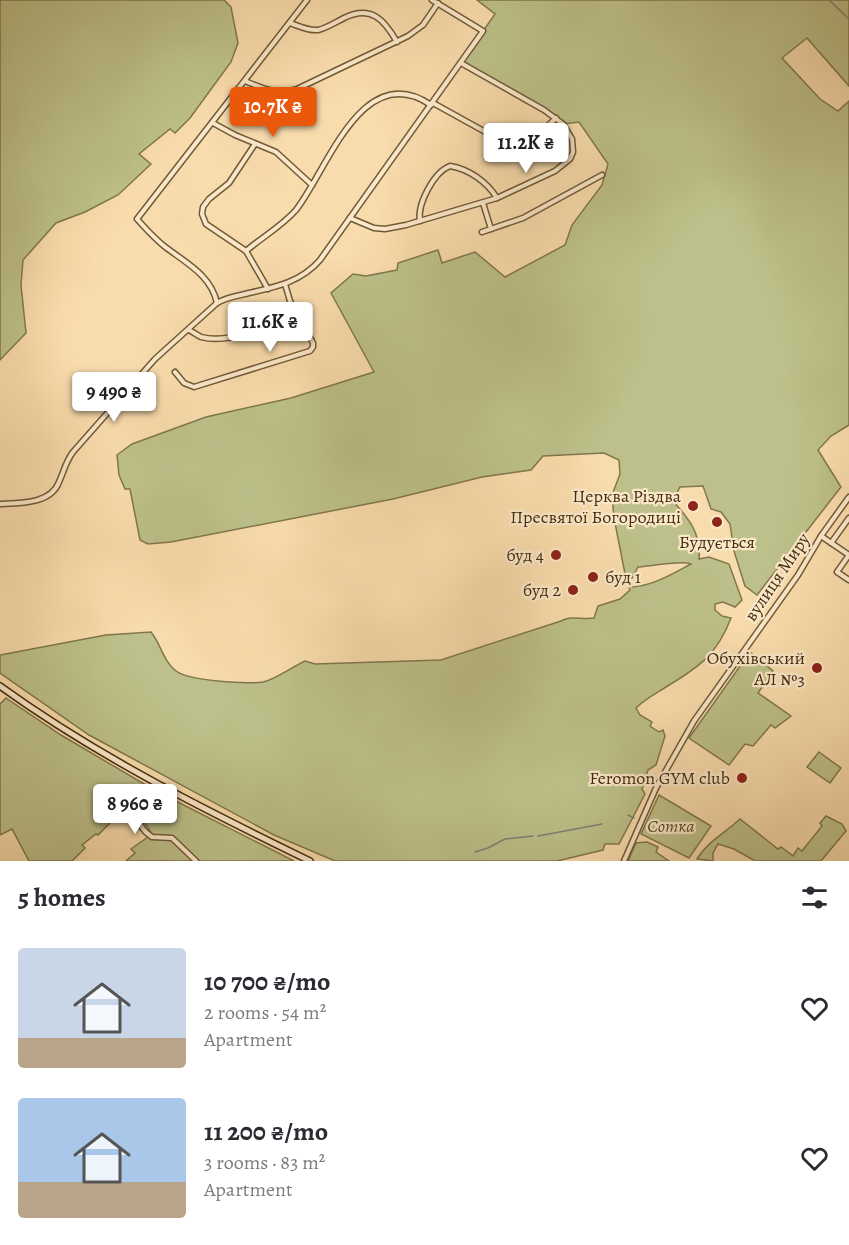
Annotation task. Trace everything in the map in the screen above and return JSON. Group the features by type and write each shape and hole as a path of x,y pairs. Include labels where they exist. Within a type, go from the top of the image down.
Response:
{"main road":[{"path":"0,686 75,738 161,786 310,861"}],"street":[{"path":"217,303 205,277 161,244 137,219 307,0"},
{"path":"0,504 30,501 52,494 73,452 156,359 217,303 230,297 285,284 303,276 313,267 483,31 432,0"},
{"path":"245,81 268,91 286,92 297,89 408,36 423,25 438,3"},
{"path":"290,23 317,30 354,14 367,13 383,21 397,42"},
{"path":"350,218 374,228 395,228 497,198 548,175 564,166 570,159 573,152 572,139 563,124 461,63"},
{"path":"246,251 286,220 297,208 347,126 367,105 384,97 401,94 416,97 508,142 518,142 534,137 556,118"},
{"path":"213,123 276,152 312,184"},
{"path":"255,144 229,183 209,199 203,207 202,214 206,224 246,251 267,289"},
{"path":"420,221 420,205 425,195 441,170 450,166 483,181 497,198"},
{"path":"482,232 524,218 602,175"},
{"path":"483,203 491,229"},
{"path":"175,372 184,383 194,387 310,351 313,343 285,284"},
{"path":"189,330 202,337 226,338 268,327 296,311"},
{"name":"вулиця Миру","path":"624,861 656,789 688,731 713,692 798,576 821,536 849,497"},
{"path":"831,543 849,518"},
{"path":"821,536 849,555 837,572 849,580"},
{"path":"161,786 140,810 138,819 152,837 172,838 196,861"}],"green space":[{"path":"0,0 224,0 231,7 238,43 231,62 190,118 175,133 170,129 139,154 151,164 118,195 85,212 56,223 23,260 21,285 26,333 0,360"},
{"path":"477,0 849,0 849,86 807,38 782,58 820,99 838,111 849,101 849,425 831,436 818,450 841,487 757,595 745,586 734,551 730,524 721,512 711,509 703,486 680,487 673,501 693,527 698,542 699,559 709,557 729,564 742,600 735,607 723,602 715,604 715,610 722,616 731,618 720,642 706,659 636,708 640,715 652,722 650,726 659,732 663,730 665,736 656,765 648,770 642,789 645,794 619,844 605,844 603,850 557,861 335,861 274,835 89,735 0,673 0,655 106,635 151,632 168,662 176,671 193,677 244,683 268,681 305,661 315,664 441,660 565,619 594,618 598,606 620,599 630,590 629,587 653,582 691,564 674,563 638,567 632,578 626,579 614,518 612,495 620,474 619,460 604,453 543,456 531,470 482,477 393,499 171,542 148,544 140,540 130,489 125,489 119,475 117,455 132,444 206,417 291,398 374,372 331,293 353,274 366,276 397,270 398,263 438,250 442,263 475,252 505,277 565,245 572,225 602,185 608,164 579,122 563,124 461,63 495,14"},
{"path":"750,652 773,671 758,693 791,716 775,728 771,725 753,746 745,744 729,765 689,738"},
{"path":"6,698 61,735 156,791 137,802 131,798 116,810 115,818 98,835 96,834 82,845 85,848 72,861 29,861 12,829 0,835 0,704"},
{"path":"819,752 841,768 830,783 807,767"},
{"path":"160,793 294,861 126,861 135,853 131,849 152,834 141,817"},
{"name":"Сотка","path":"659,795 711,826 689,858 641,834"},
{"path":"826,816 842,824 846,831 821,861 755,861 734,849 718,844 713,853 713,861 697,859 711,842 740,819 778,849 781,847 793,856 798,848 802,851 822,826 820,823"},
{"path":"647,842 658,847 656,852 669,861 628,861 636,843"}],"waterway":[{"path":"829,0 849,19"},
{"path":"628,815 634,818"},
{"path":"538,836 602,824"},
{"path":"475,852 505,839 533,836"}],"place":[{"name":"Церква Різдва Пресвятої Богородиці","path":"693,506"},
{"name":"Будується","path":"717,522"},
{"name":"буд 4","path":"556,555"},
{"name":"буд 1","path":"593,577"},
{"name":"буд 2","path":"573,590"},
{"name":"Обухівський АЛ №3","path":"817,668"},
{"name":"Feromon GYM club","path":"742,778"}]}
